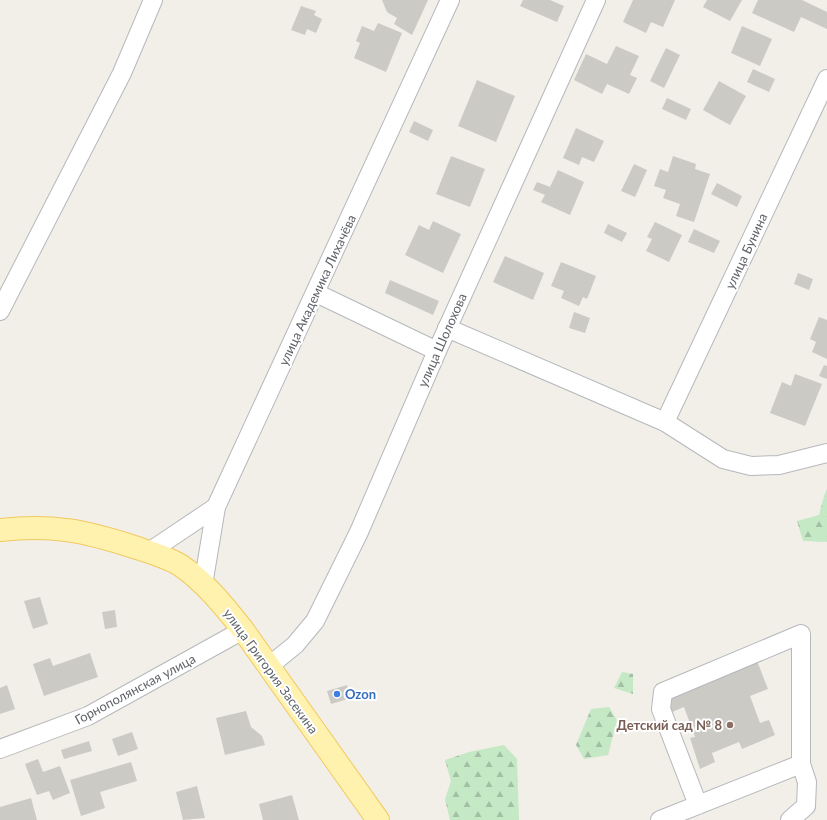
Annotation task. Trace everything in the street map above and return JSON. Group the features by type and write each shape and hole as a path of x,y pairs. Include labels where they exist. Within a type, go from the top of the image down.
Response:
{"main road":[{"name":"улица Григория Засекина","path":"0,530 31,526 66,528 98,536 149,552 179,565 203,585 224,606 244,630 378,820"}],"street":[{"path":"0,311 122,74 153,0"},
{"name":"улица Академика Лихачёва","path":"203,585 216,507 450,0"},
{"name":"улица Шолохова","path":"269,666 295,645 315,621 359,532 436,351 596,0"},
{"name":"улица Бунина","path":"665,422 827,79"},
{"path":"316,292 436,351"},
{"path":"447,328 665,422 722,459 751,466 779,465 827,452"},
{"path":"149,552 216,507"},
{"name":"Горнополянская улица","path":"0,749 88,716 244,630"},
{"path":"698,805 661,709 663,692 801,634 803,768 806,782 806,806 790,820"},
{"path":"660,820 803,768"}],"green space":[{"path":"827,489 827,542 803,541 797,521 819,515"},
{"path":"622,672 633,674 633,694 614,688"},
{"path":"609,707 617,720 608,755 584,759 576,745 591,709"},
{"path":"504,745 517,759 519,820 450,820 445,799 451,781 445,760 469,752"}],"building":[{"path":"382,0 428,0 412,35 394,24 397,18 387,12"},
{"path":"523,0 550,0 564,6 557,22 520,6"},
{"path":"633,0 675,0 663,27 651,22 646,33 623,22"},
{"path":"707,0 742,0 730,21 703,7"},
{"path":"758,0 802,0 827,12 827,29 801,17 794,32 752,13"},
{"path":"301,6 316,11 314,15 322,19 316,33 307,29 305,35 291,30"},
{"path":"378,23 402,33 386,72 354,58 360,43 356,41 362,26 374,31"},
{"path":"742,26 772,39 760,66 731,53"},
{"path":"616,46 639,56 630,75 637,78 629,94 607,84 602,94 574,80 586,54 607,64"},
{"path":"666,48 680,55 664,88 650,81"},
{"path":"753,69 775,79 769,92 747,82"},
{"path":"477,80 515,96 496,142 458,126"},
{"path":"719,81 746,96 730,125 703,110"},
{"path":"667,98 691,109 686,120 662,109"},
{"path":"414,121 433,130 428,141 409,132"},
{"path":"576,128 604,141 594,162 582,157 579,165 563,158"},
{"path":"451,156 485,169 470,207 436,194"},
{"path":"673,156 696,164 695,169 710,174 694,222 676,216 680,204 663,198 666,190 654,186 660,169 668,172"},
{"path":"634,164 647,170 635,197 621,191"},
{"path":"558,170 584,182 570,215 541,202 545,195 533,190 537,182 550,187"},
{"path":"717,183 742,196 737,207 711,194"},
{"path":"433,221 461,234 443,273 405,255 419,225 429,230"},
{"path":"655,222 682,235 669,262 646,251 652,239 647,237"},
{"path":"608,224 627,233 622,242 604,233"},
{"path":"694,229 720,241 714,253 688,242"},
{"path":"505,256 544,273 533,300 493,282"},
{"path":"561,262 596,276 587,299 583,297 579,306 561,298 564,291 551,286"},
{"path":"798,273 813,279 809,290 794,284"},
{"path":"390,280 439,301 433,315 385,293"},
{"path":"574,312 590,318 585,333 569,328"},
{"path":"819,317 827,320 827,359 812,352 816,342 810,339"},
{"path":"824,365 827,366 827,379 819,376"},
{"path":"795,374 822,384 805,426 770,413 782,382 791,386"},
{"path":"40,597 48,624 33,629 24,601"},
{"path":"115,610 117,627 105,629 102,612"},
{"path":"90,653 98,677 44,696 33,664 50,658 53,666"},
{"path":"757,661 768,689 750,696 760,723 769,720 775,735 742,749 739,742 712,753 715,762 700,769 690,738 695,737 684,707 672,712 666,695"},
{"path":"7,685 15,709 0,714 0,688"},
{"path":"347,685 351,698 331,704 327,691"},
{"path":"246,711 251,727 262,736 265,745 225,755 216,718"},
{"path":"132,732 138,749 118,756 112,739"},
{"path":"89,741 92,751 64,759 61,750"},
{"path":"38,759 43,772 60,766 70,793 53,800 49,791 37,795 25,764"},
{"path":"131,762 137,781 100,792 105,808 81,816 70,780"},
{"path":"197,786 205,818 183,820 176,792"},
{"path":"292,795 299,820 263,820 259,804"},
{"path":"31,798 37,820 0,820 0,807"}],"place":[{"name":"Ozon","path":"337,694"},
{"name":"Детский сад № 8","path":"730,725"}]}
